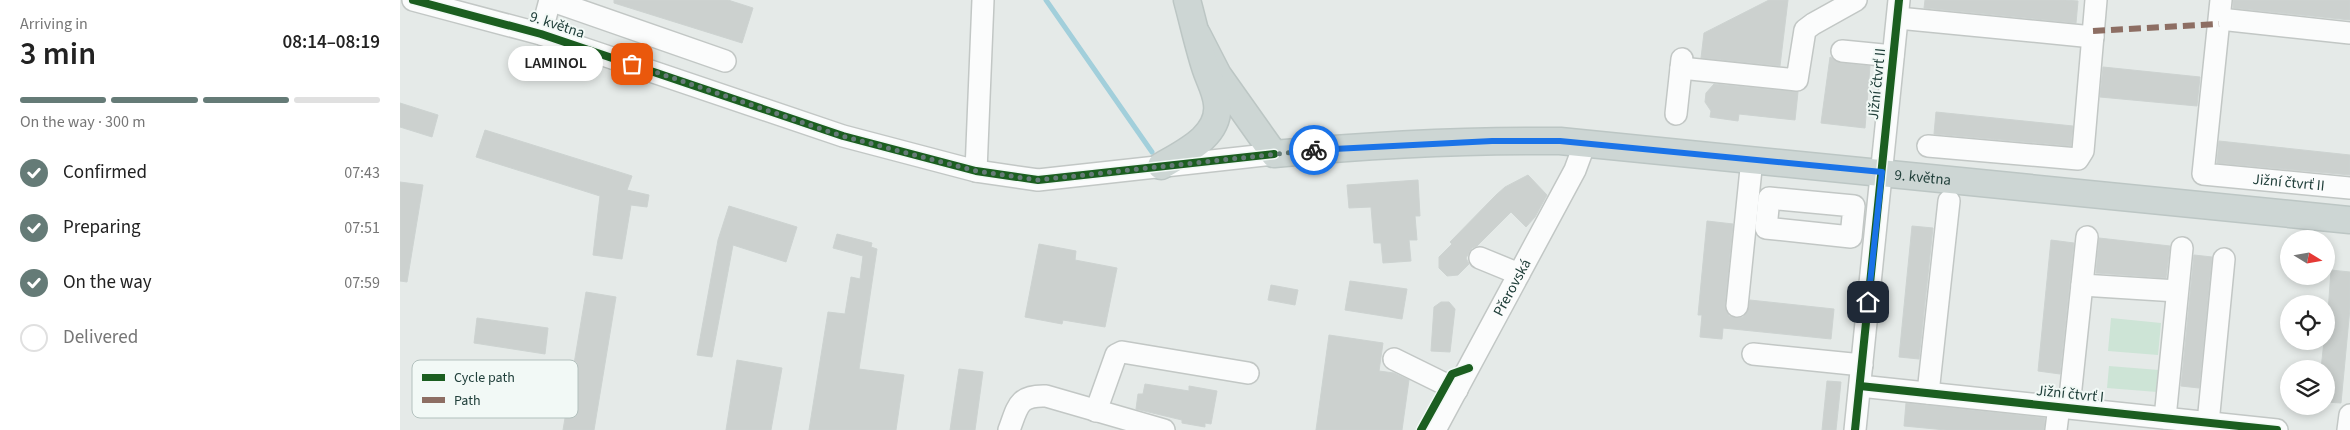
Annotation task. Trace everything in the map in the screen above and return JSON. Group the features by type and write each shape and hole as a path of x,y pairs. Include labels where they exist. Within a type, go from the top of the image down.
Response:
{"main road":[{"path":"1161,166 1200,141 1208,133 1216,114 1216,97 1205,69 1187,0"},
{"path":"1197,34 1218,76 1274,154"},
{"name":"9. května","path":"1274,154 1335,148 1492,141 1585,143 2350,220"}],"street":[{"name":"9. května","path":"413,0 541,34 842,136 976,171 1038,180 1274,154"},
{"path":"541,34 550,0 725,61"},
{"path":"976,171 983,0"},
{"path":"1676,114 1682,64 1797,80 1805,30 1856,0"},
{"path":"1928,146 2078,159 2083,151 2096,0"},
{"name":"Jižní čtvrť II","path":"1882,172 1899,9 2093,37"},
{"name":"Jižní čtvrť II","path":"2350,32 2220,10 2203,174 2350,188"},
{"path":"1842,50 1893,56"},
{"name":"Přerovská","path":"1435,430 1575,170 1585,143"},
{"path":"1737,306 1752,159"},
{"path":"1855,430 1882,172"},
{"path":"1928,393 1949,201"},
{"path":"1850,237 1874,239"},
{"name":"Jižní čtvrť I","path":"2056,430 2064,406 2082,285 2087,237"},
{"path":"2171,422 2177,291 2182,248"},
{"path":"1480,258 1519,274"},
{"path":"2208,423 2224,259"},
{"path":"2082,285 2177,291"},
{"path":"1096,411 1116,354 1122,352 1248,373"},
{"name":"Jižní čtvrť I","path":"1753,354 1861,376 1928,393 2064,406 2171,422 2208,423 2277,430"},
{"path":"1394,359 1457,390"},
{"path":"1009,430 1019,405 1031,396 1046,396 1164,430"},
{"path":"2348,430 2350,415"}],"green space":[{"path":"2111,318 2161,323 2158,355 2108,351"},
{"path":"2109,366 2159,370 2157,392 2107,388"}],"building":[{"path":"614,0 728,0 753,8 742,43 614,3"},
{"path":"1769,0 1788,0 1780,66 1701,58 1704,33"},
{"path":"1925,0 2078,1 2076,23 1924,8"},
{"path":"2233,0 2350,0 2350,20 2233,8"},
{"path":"1830,57 1841,63 1870,66 1865,128 1821,123"},
{"path":"2103,67 2200,77 2197,106 2100,97"},
{"path":"1714,84 1798,92 1795,120 1739,114 1738,121 1710,117 1711,111 1705,102 1706,93"},
{"path":"400,103 438,115 432,137 400,127"},
{"path":"1936,112 2073,126 2071,146 1934,134"},
{"path":"485,130 632,176 627,190 649,195 647,207 631,205 622,259 593,255 600,196 476,157"},
{"path":"2219,141 2350,155 2350,175 2217,163"},
{"path":"1528,175 1547,195 1535,217 1526,227 1511,212 1477,246 1472,248 1466,258 1469,264 1458,275 1447,276 1439,268 1439,257 1452,244 1450,242 1505,187"},
{"path":"1418,180 1420,216 1415,216 1417,240 1409,240 1411,261 1383,263 1381,243 1374,243 1371,207 1349,208 1347,185"},
{"path":"400,182 423,185 407,282 400,281"},
{"path":"729,206 797,227 786,262 733,245 712,357 697,355 718,240"},
{"path":"1707,221 1733,224 1725,305 1729,316 1743,317 1747,313 1750,300 1834,309 1831,339 1723,328 1722,339 1700,337 1702,315 1698,315"},
{"path":"1912,226 1933,228 1919,359 1899,357"},
{"path":"837,234 872,243 871,247 877,249 859,369 904,375 896,430 809,430 828,312 845,314 851,277 860,279 863,256 833,248"},
{"path":"2099,238 2170,246 2166,278 2096,273"},
{"path":"2051,240 2074,243 2060,374 2038,371"},
{"path":"1039,244 1076,251 1075,260 1117,268 1105,327 1063,320 1062,324 1025,317"},
{"path":"2194,255 2212,257 2199,388 2181,386"},
{"path":"2335,270 2350,272 2350,308 2341,403 2335,403 2335,360 2322,360 2323,350 2335,350 2335,295 2329,295 2330,285 2335,285"},
{"path":"1350,281 1407,289 1402,319 1345,310"},
{"path":"1271,285 1298,290 1295,305 1268,300"},
{"path":"586,292 616,297 594,430 563,430 565,418 578,418 578,360 575,360"},
{"path":"1441,302 1449,302 1455,309 1450,352 1431,351 1434,307"},
{"path":"477,318 548,328 545,354 474,343"},
{"path":"1329,335 1383,343 1379,371 1394,373 1409,380 1402,430 1316,430"},
{"path":"737,360 782,368 771,430 726,430"},
{"path":"959,369 983,372 975,430 950,430"},
{"path":"1827,381 1841,382 1836,430 1822,430"},
{"path":"1145,384 1189,391 1189,386 1217,391 1211,424 1205,423 1205,427 1182,423 1182,420 1136,409 1138,394 1143,394"},
{"path":"1906,403 2045,418 2044,430 1946,430 1904,426"}],"waterway":[{"path":"1046,0 1152,152"}],"marked path":[{"path":"2093,31 2219,24"}],"cycle path":[{"path":"413,0 541,34 843,136 976,171 1038,180 1274,154"},
{"path":"1855,430 1899,0"},
{"path":"1421,430 1452,374 1469,368"},
{"path":"1860,386 2277,430"}],"way so far":[{"path":"632,64 842,136 976,171 1038,180 1314,150"}],"place":[{"name":"LAMINOL","path":"632,64"}],"route":[{"path":"1314,150 1492,141 1560,141 1882,172 1868,302"}]}
